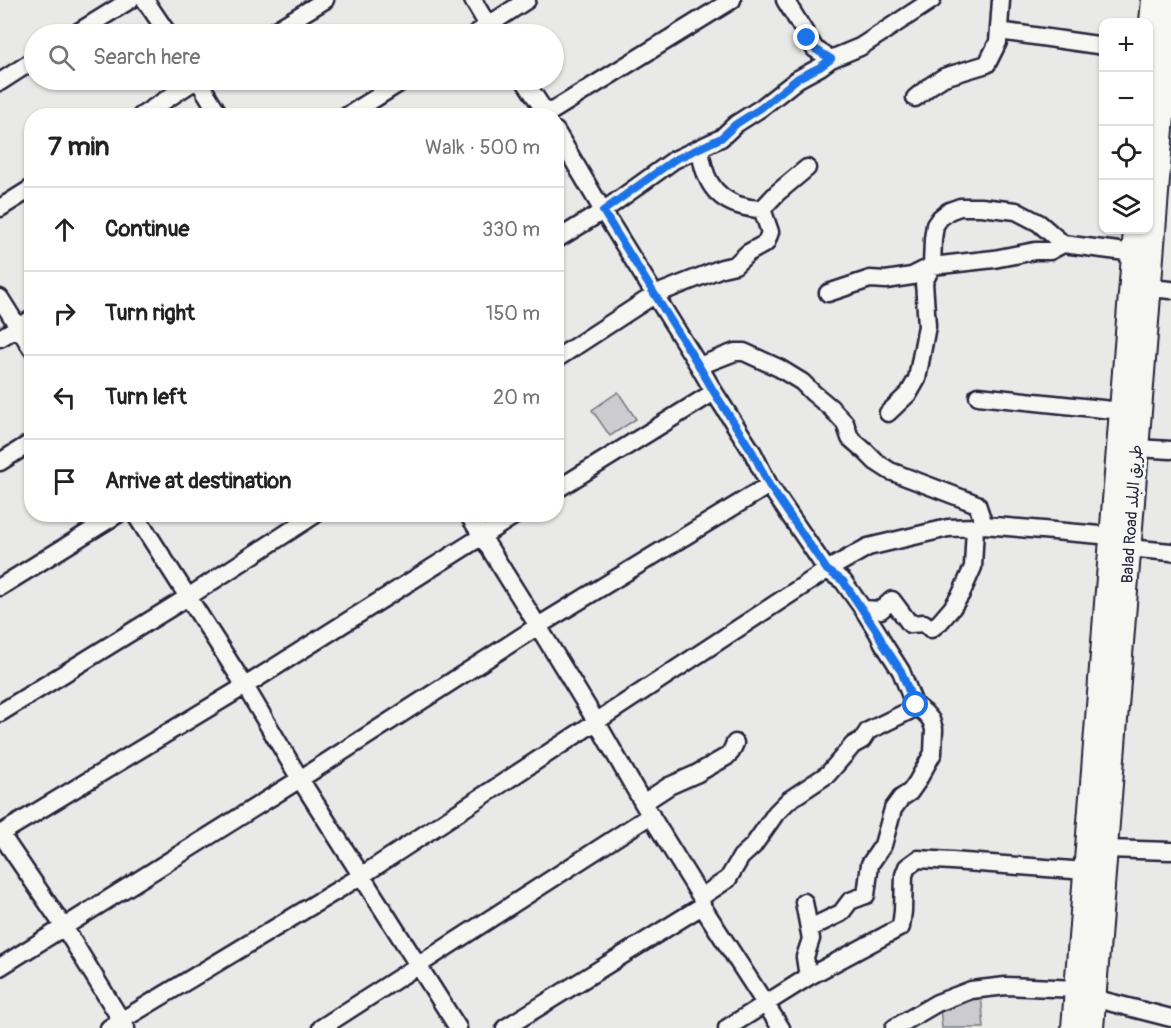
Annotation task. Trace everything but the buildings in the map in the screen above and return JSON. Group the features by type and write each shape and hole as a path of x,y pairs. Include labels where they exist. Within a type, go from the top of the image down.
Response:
{"highway":[{"name":"Balad Road طريق البلد","path":"1090,1028 1085,993 1086,871 1120,542 1160,289 1165,145 1154,0"},
{"name":"Balad Road طريق البلد","path":"1157,56 1171,0"},
{"name":"Balad Road طريق البلد","path":"1074,1028 1085,993 1106,849 1120,542 1122,411 1135,241"}],"street":[{"path":"91,24 130,0"},
{"path":"145,0 161,24"},
{"path":"285,24 325,0"},
{"path":"473,0 483,24"},
{"path":"496,24 527,0"},
{"path":"557,108 732,0"},
{"path":"785,0 815,49 831,59"},
{"path":"564,235 603,211 674,160 721,138 736,124 761,108 798,78 831,59 860,47 932,0"},
{"path":"915,98 944,77 987,64 998,42 1001,0"},
{"path":"999,32 1099,45"},
{"path":"0,82 24,66"},
{"path":"153,108 181,90"},
{"path":"203,90 215,108"},
{"path":"360,108 388,90"},
{"path":"530,90 542,108"},
{"path":"564,144 654,295 753,453 769,485 827,570 843,581 863,609 901,671 914,704 925,712 934,729 931,759 910,792 901,798 893,809 883,845 870,864 866,895 850,901 841,913 810,928"},
{"path":"700,148 704,170 717,193 728,201 751,209 762,209 807,168"},
{"path":"0,208 24,193"},
{"path":"888,412 909,393 917,380 927,326 924,282 932,266 935,225 940,218 960,207 1016,211 1039,223 1063,244"},
{"path":"564,354 654,295 735,265 748,253 766,243 770,232 762,209"},
{"path":"828,292 870,279 886,280 912,276 932,266 983,261 1035,251 1050,251 1063,244 1135,241"},
{"path":"0,298 24,322"},
{"path":"0,339 24,324"},
{"path":"699,366 735,352 744,352 779,368 802,382 831,408 844,423 850,438 876,462 890,471 977,504 980,526 973,567 961,594 940,622 931,629 924,623 910,624 892,600 880,610 863,609"},
{"path":"564,485 714,392"},
{"path":"978,396 1122,411"},
{"path":"0,462 24,447"},
{"path":"1136,448 1171,450"},
{"path":"0,968 538,626 769,485"},
{"path":"0,587 105,522"},
{"path":"140,522 458,1028"},
{"path":"0,713 188,597 304,522"},
{"path":"473,522 596,721 702,902 780,1028"},
{"path":"505,522 245,686 0,834 64,927 118,1025 361,876 827,570 868,547 948,528 980,526 1120,542 1171,552"},
{"path":"505,1028 702,902 728,879 737,862 759,839 776,813 789,800 828,774 868,731 910,710 914,704"},
{"path":"321,1028 418,966 647,809 669,786 726,757 735,743"},
{"path":"1106,849 1171,851"},
{"path":"728,1028 808,977 901,927 904,875 907,867 918,860 1086,871"},
{"path":"804,902 810,928 805,963 808,977"},
{"path":"894,1028 937,1003 971,990 1006,986 1085,993 1171,1018"}],"shaded area":[{"path":"618,392 636,419 610,436 592,410"},
{"path":"981,995 984,1028 942,1028 940,1008"}],"route":[{"path":"807,38 815,49 831,59 798,78 761,108 736,124 721,138 674,160 603,211 753,453 769,485 827,570 843,581 863,609 901,671 916,705"}]}
